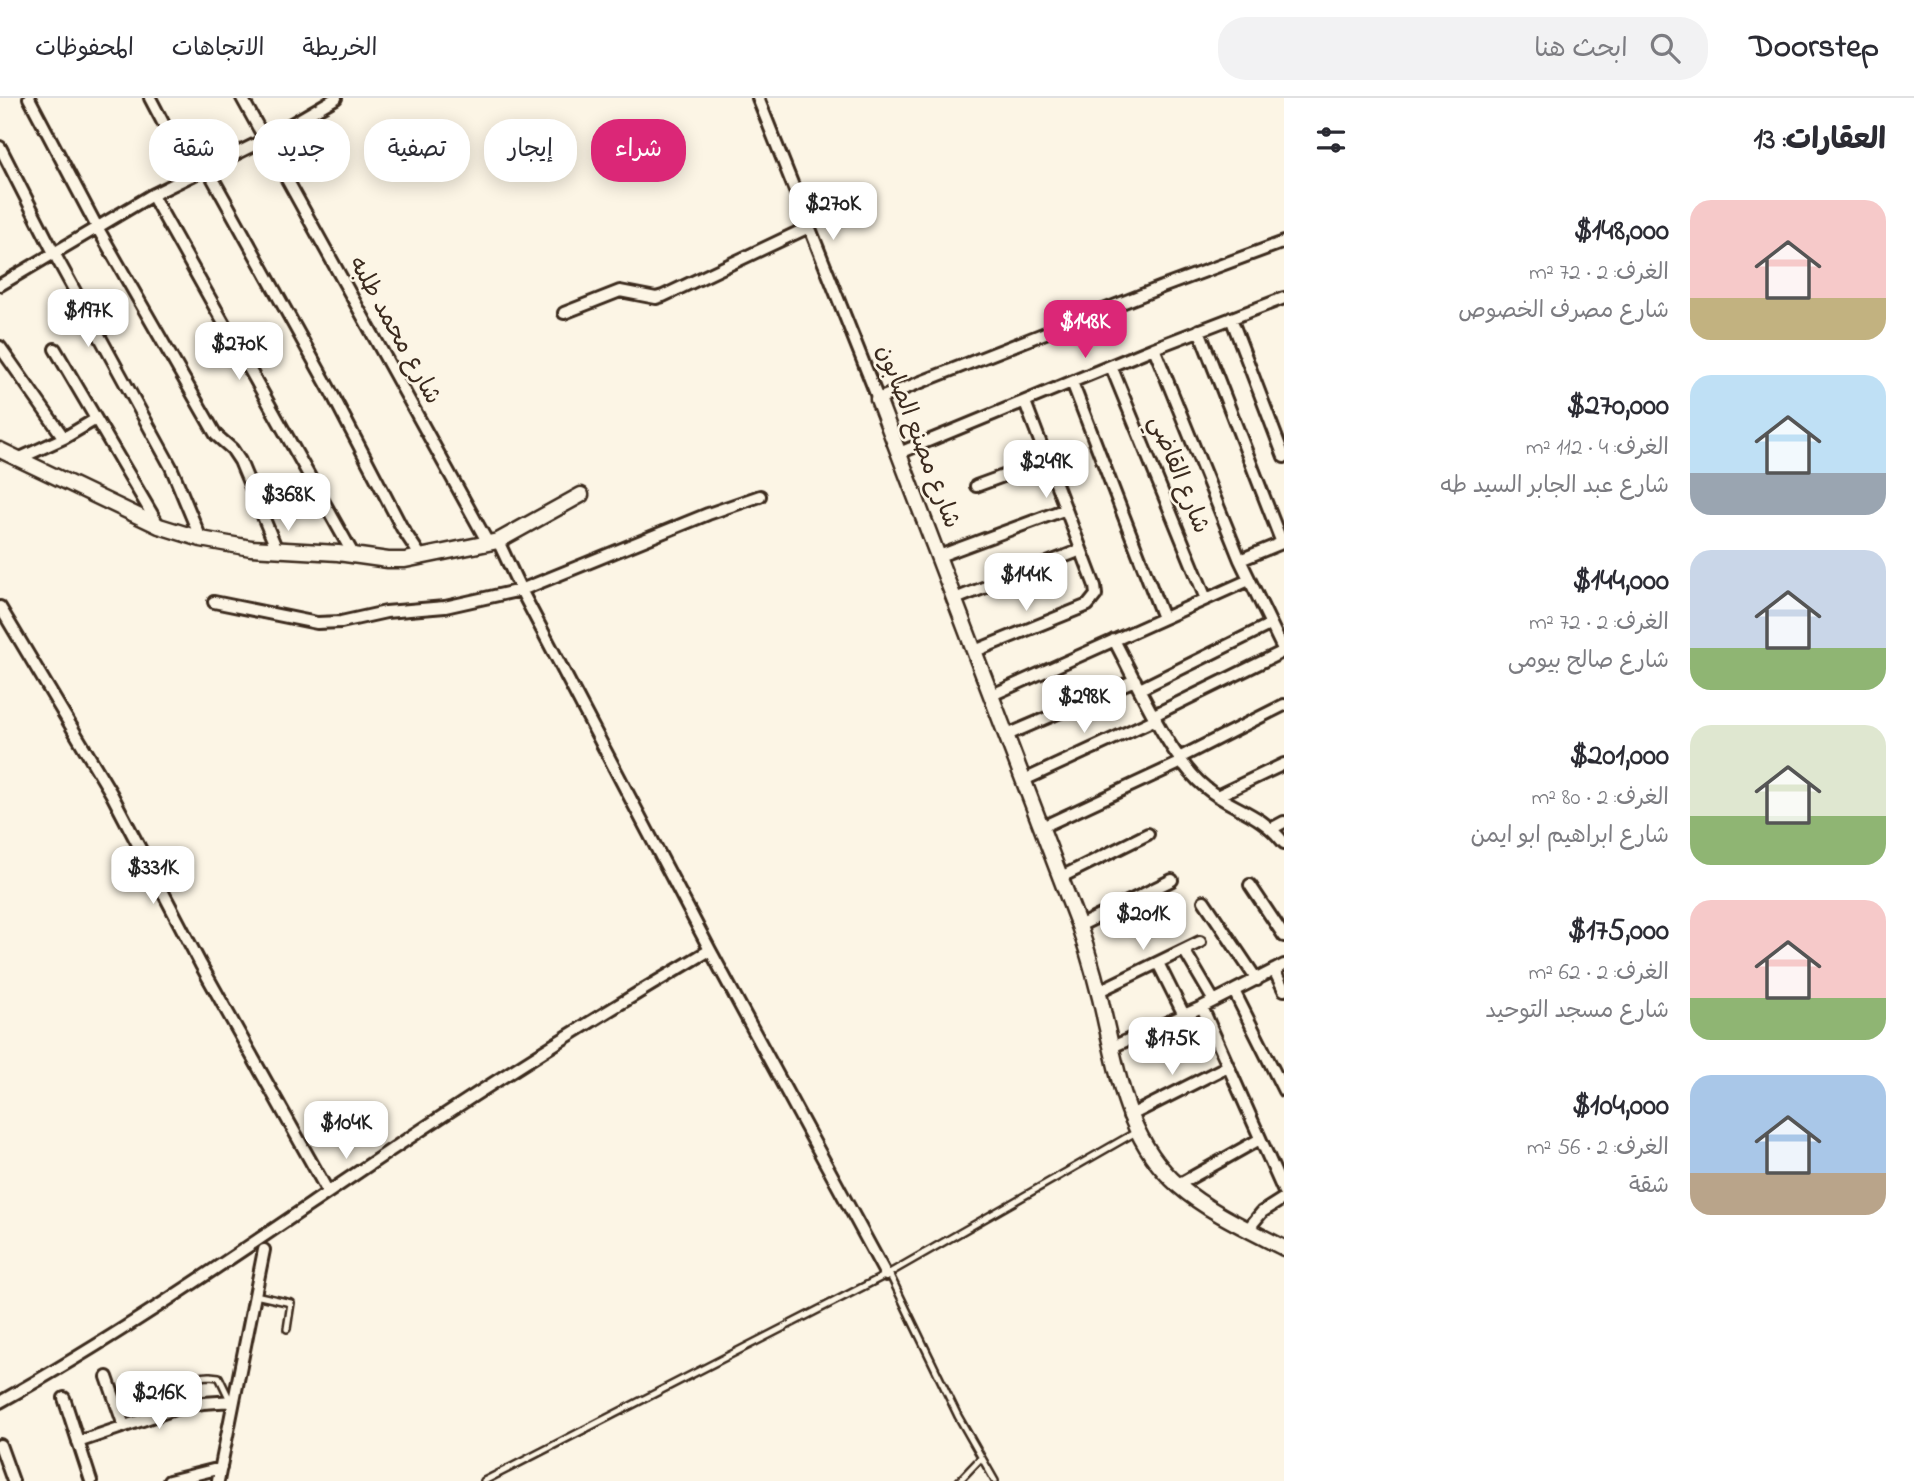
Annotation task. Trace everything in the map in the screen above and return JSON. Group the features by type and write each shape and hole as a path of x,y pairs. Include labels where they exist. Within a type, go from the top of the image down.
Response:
{"street":[{"path":"29,98 97,227 216,435 232,449 240,461 277,550"},
{"path":"150,98 161,119"},
{"name":"شارع محمد طلبه","path":"242,98 253,119"},
{"path":"299,119 336,98"},
{"name":"شارع مصنع الصابون","path":"758,98 939,555 1079,926 1099,991 1129,1116 1136,1132 1151,1156 1192,1196 1284,1248"},
{"path":"0,147 54,253 171,467 201,539"},
{"path":"0,285 179,182"},
{"path":"215,182 330,390 402,528 422,558"},
{"name":"شارع محمد طلبه","path":"288,182 493,542 506,558 710,950 888,1274"},
{"path":"152,195 353,554"},
{"path":"564,313 620,291 656,298 663,296 809,227"},
{"path":"879,402 1162,287 1284,242"},
{"path":"897,448 1025,402 1284,298"},
{"path":"1231,318 1284,457"},
{"path":"1199,330 1283,542 1240,560"},
{"path":"0,347 64,438"},
{"path":"1024,780 1284,651 1240,560 1154,348"},
{"path":"55,349 159,526"},
{"name":"شارع القاضي","path":"1111,366 1206,599"},
{"path":"1072,383 1163,618"},
{"path":"975,651 1084,607 1095,599 1097,591 1025,402"},
{"path":"18,459 64,438 96,419"},
{"path":"0,450 159,526 201,539 251,548 353,554 388,560 422,558 493,542 582,495"},
{"path":"976,486 1047,460"},
{"path":"214,602 308,623 327,624 386,612 445,607 519,586 760,496"},
{"path":"939,555 1066,509"},
{"path":"955,599 1081,550"},
{"path":"992,695 1249,580"},
{"path":"0,607 111,793 201,965 328,1192"},
{"path":"1007,734 1138,685 1271,624"},
{"path":"1114,640 1181,760 1204,787 1245,809 1284,843"},
{"path":"1042,827 1181,760 1284,705"},
{"path":"1217,796 1284,764"},
{"path":"1271,829 1284,822"},
{"path":"1061,877 1148,834"},
{"path":"1079,926 1172,880"},
{"path":"1250,885 1284,936"},
{"path":"1204,901 1257,980"},
{"path":"1099,991 1200,942"},
{"path":"0,1402 85,1354 328,1192 623,1001 710,950"},
{"path":"1184,950 1214,1001"},
{"path":"1158,963 1184,1015"},
{"path":"1112,1047 1202,1007 1279,968 1284,990"},
{"path":"1234,991 1284,1091"},
{"path":"1202,1007 1284,1192"},
{"path":"1129,1116 1228,1066"},
{"path":"1178,1185 1260,1139"},
{"path":"1248,1229 1262,1212 1284,1198"},
{"path":"218,1481 264,1251"},
{"path":"107,1377 124,1426"},
{"path":"64,1398 91,1481"},
{"path":"78,1442 188,1406 232,1401"},
{"path":"0,1445 12,1481"},
{"path":"169,1481 221,1468"}],"lane":[{"path":"484,1481 888,1274 1136,1132"},
{"path":"888,1274 958,1416 995,1481"},
{"path":"255,1294 291,1303 288,1329"},
{"path":"182,1378 219,1377 232,1401"},
{"path":"960,1481 981,1458"}]}
